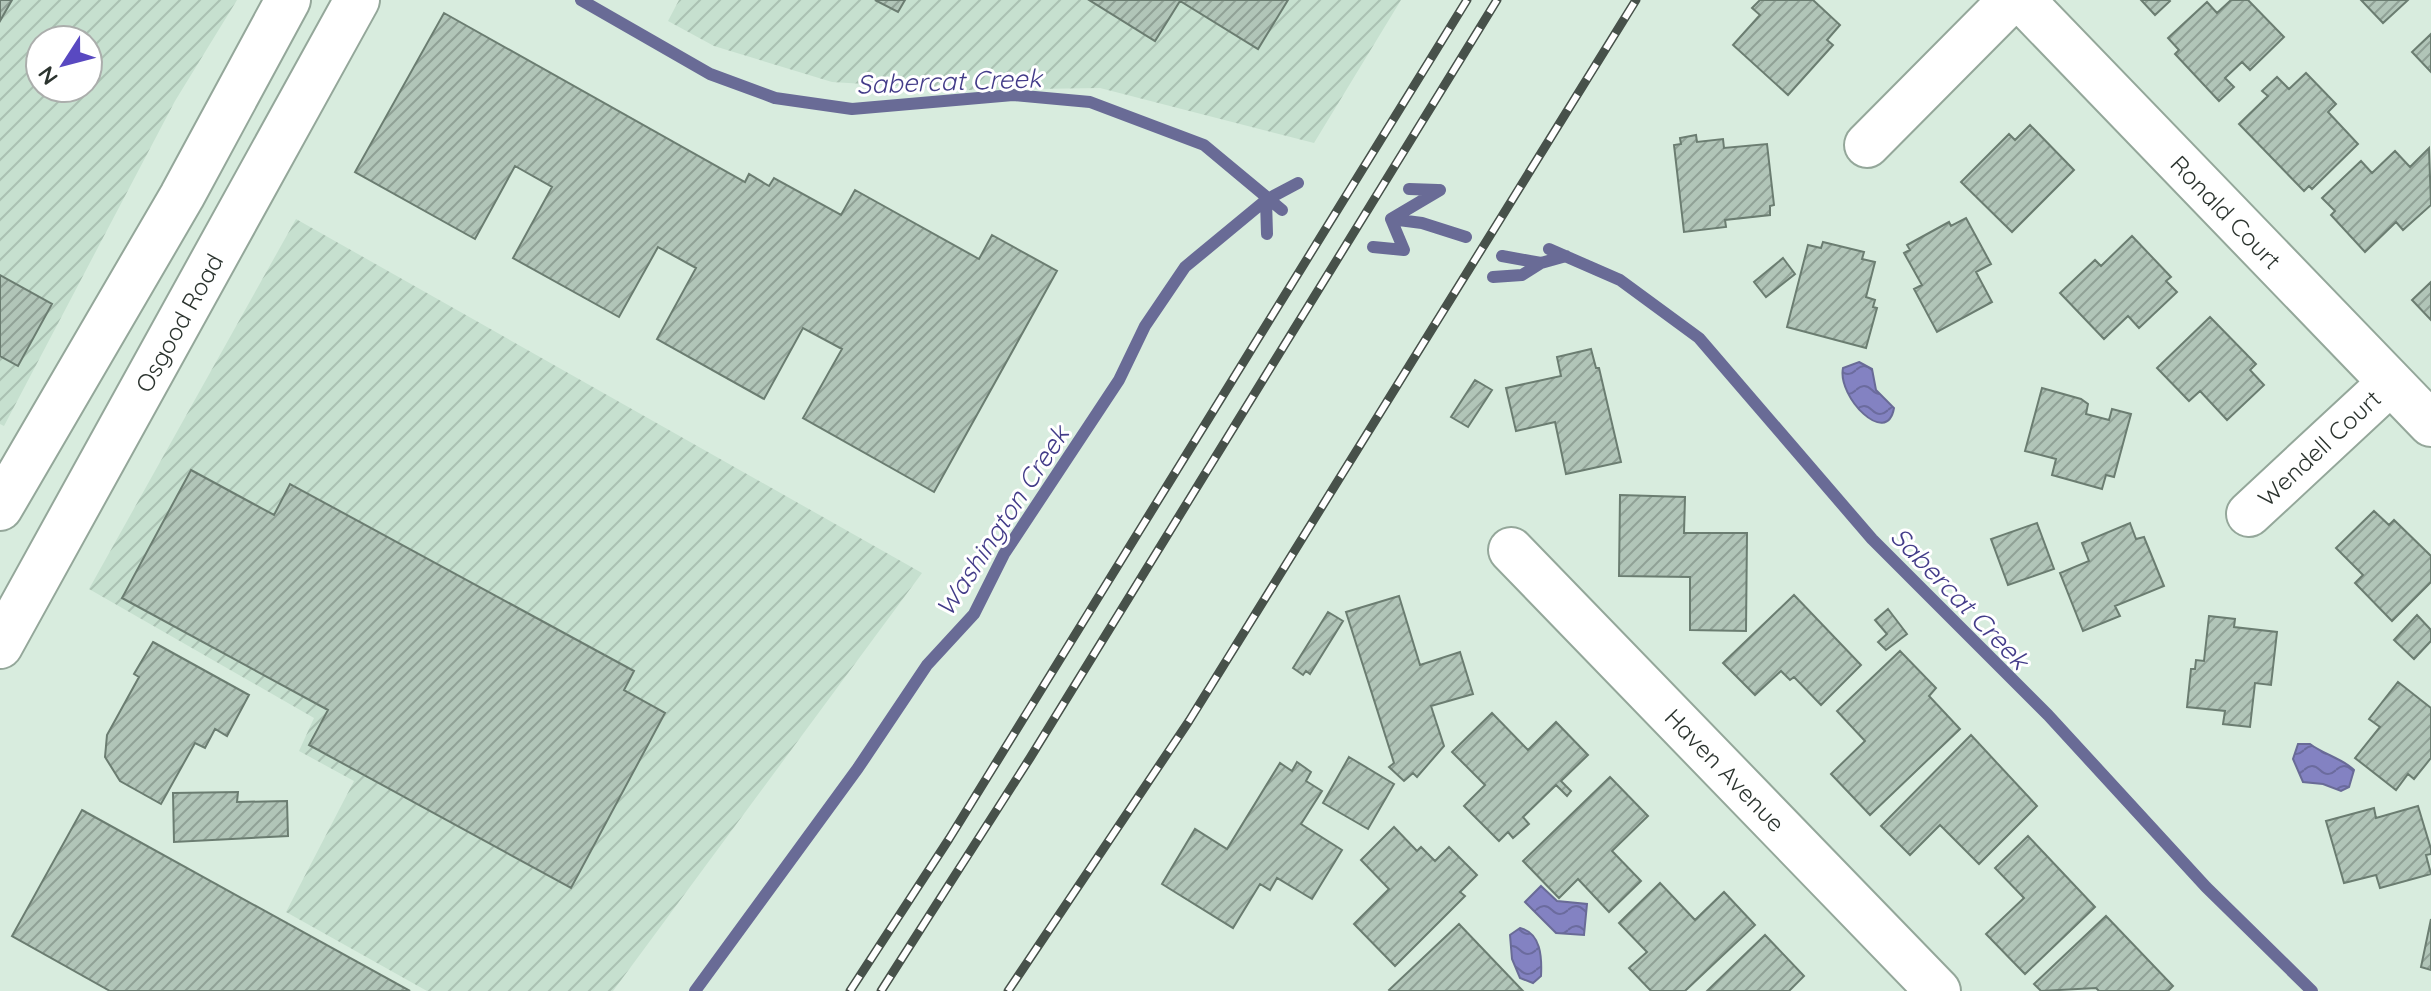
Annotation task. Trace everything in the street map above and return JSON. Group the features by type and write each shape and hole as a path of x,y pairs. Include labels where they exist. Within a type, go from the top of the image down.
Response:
{"street":[{"path":"0,508 200,163 288,0"},
{"name":"Osgood Road","path":"0,646 357,0"},
{"path":"1867,145 2011,0"},
{"name":"Ronald Court","path":"2022,0 2431,424"},
{"path":"200,163 242,209"},
{"name":"Wendell Court","path":"2249,514 2390,383"},
{"name":"Haven Avenue","path":"1511,550 1938,991"}],"shaded area":[{"path":"0,0 237,0 175,101 4,426 0,424"},
{"path":"679,0 1401,0 1314,143 1100,88 963,90 832,82 714,46 668,21"},
{"path":"296,219 922,573 613,991 427,991 286,912 354,781 299,751 314,718 89,589"}],"water":[{"path":"1859,362 1872,369 1876,390 1894,408 1890,419 1882,423 1864,414 1847,392 1843,368"},
{"path":"2298,744 2310,744 2350,766 2354,770 2349,787 2341,791 2323,784 2303,782 2293,759"},
{"path":"1541,886 1557,901 1587,904 1584,935 1556,933 1525,902"},
{"path":"1520,928 1532,935 1539,947 1541,976 1533,983 1520,978 1512,959 1510,935"}],"building":[{"path":"0,0 12,0 0,21"},
{"path":"875,0 905,0 898,12"},
{"path":"1089,0 1288,0 1258,49 1180,1 1155,41"},
{"path":"1760,0 1813,0 1840,25 1827,40 1833,45 1788,95 1733,45 1760,15 1752,8"},
{"path":"2141,0 2169,0 2170,1 2155,15"},
{"path":"2231,0 2248,0 2284,37 2250,70 2242,62 2225,78 2234,87 2219,101 2175,54 2179,50 2168,38 2207,2 2217,13"},
{"path":"2361,0 2408,0 2383,23"},
{"path":"444,13 745,182 749,174 769,186 774,178 841,215 855,190 979,259 992,235 1057,271 934,492 803,418 842,349 803,328 764,399 657,339 696,268 658,247 619,317 513,258 552,187 515,166 475,239 355,172"},
{"path":"2431,34 2431,72 2412,52"},
{"path":"2306,73 2336,104 2328,112 2358,144 2312,189 2309,186 2304,191 2239,124 2268,96 2262,91 2277,77 2289,89"},
{"path":"2030,125 2074,170 2012,232 1961,182 2009,134 2015,140"},
{"path":"1696,135 1697,142 1723,139 1724,148 1767,144 1774,205 1770,206 1770,215 1725,220 1726,227 1684,232 1674,145 1681,144 1680,138"},
{"path":"2429,148 2431,205 2403,230 2396,222 2365,252 2331,215 2335,211 2322,198 2361,161 2372,173 2395,151 2410,167"},
{"path":"1966,218 1991,264 1976,272 1992,302 1937,332 1914,289 1922,285 1904,253 1910,250 1907,245 1949,222 1951,226"},
{"path":"2132,236 2171,277 2166,281 2177,292 2139,328 2128,316 2104,339 2060,293 2095,260 2101,266"},
{"path":"1823,242 1864,252 1862,259 1875,262 1866,297 1875,300 1873,307 1877,308 1866,348 1787,327 1808,245 1821,248"},
{"path":"1783,258 1795,274 1766,297 1754,282"},
{"path":"0,275 52,304 18,366 0,356"},
{"path":"2431,282 2431,320 2412,300"},
{"path":"2210,317 2256,364 2250,370 2264,385 2227,420 2200,391 2189,401 2157,368"},
{"path":"1591,349 1596,368 1599,368 1621,462 1566,474 1555,422 1516,431 1506,388 1561,376 1557,357"},
{"path":"1475,380 1492,390 1468,427 1451,417"},
{"path":"2042,388 2081,399 2088,404 2086,414 2109,420 2112,409 2131,414 2114,477 2106,475 2102,489 2052,475 2056,459 2025,451"},
{"path":"191,470 274,515 290,484 634,671 624,690 665,713 571,888 309,745 328,710 122,598"},
{"path":"1620,495 1685,497 1684,533 1747,533 1746,631 1690,630 1690,577 1619,576"},
{"path":"2374,511 2389,525 2394,520 2431,556 2431,582 2392,621 2355,583 2363,575 2336,548"},
{"path":"2037,523 2054,569 2008,585 1991,539"},
{"path":"2130,523 2136,539 2144,537 2164,586 2115,606 2120,616 2083,631 2060,573 2089,561 2082,543"},
{"path":"1794,595 1861,665 1821,705 1794,677 1790,680 1781,671 1755,695 1723,663"},
{"path":"1399,596 1420,665 1460,652 1473,694 1431,706 1444,746 1417,777 1413,773 1404,781 1389,767 1394,763 1346,612"},
{"path":"1888,609 1907,634 1886,650 1878,642 1887,634 1875,620"},
{"path":"1328,612 1343,621 1310,674 1306,671 1303,675 1293,668"},
{"path":"2417,615 2431,630 2431,641 2414,659 2394,640"},
{"path":"2209,616 2235,619 2234,627 2277,632 2271,685 2255,683 2250,727 2223,724 2225,711 2187,707 2191,669 2195,669 2196,660 2204,661"},
{"path":"153,642 249,695 227,736 215,729 205,748 195,743 161,804 120,781 105,757 107,735 139,677 134,674"},
{"path":"1900,651 1936,688 1929,696 1960,729 1870,815 1831,774 1865,741 1837,711"},
{"path":"2398,682 2431,708 2431,758 2414,779 2408,774 2396,790 2355,758 2380,727 2369,719"},
{"path":"1492,713 1528,750 1556,722 1588,755 1561,781 1571,791 1567,796 1556,785 1523,817 1529,824 1513,838 1508,832 1499,841 1464,806 1485,785 1452,752"},
{"path":"1971,735 2037,806 1979,864 1940,825 1910,855 1881,826"},
{"path":"1349,757 1394,784 1368,829 1323,803"},
{"path":"1297,762 1311,772 1306,781 1322,791 1301,824 1342,850 1312,899 1277,878 1270,890 1260,884 1233,928 1162,884 1195,829 1227,849 1280,763 1292,771"},
{"path":"1610,777 1648,816 1612,851 1641,881 1609,912 1578,879 1559,898 1523,861"},
{"path":"238,792 237,802 287,801 288,836 174,842 173,793"},
{"path":"2418,806 2431,849 2431,854 2426,855 2431,874 2380,888 2376,875 2344,883 2326,821 2374,808 2376,818"},
{"path":"82,810 410,991 110,991 12,936"},
{"path":"1394,827 1417,851 1421,847 1435,861 1449,847 1477,875 1460,892 1465,896 1395,966 1354,924 1389,889 1361,860"},
{"path":"2028,836 2095,907 2025,974 1986,934 2024,898 1995,868"},
{"path":"1660,883 1695,920 1724,892 1755,925 1685,991 1651,991 1629,968 1647,952 1619,923"},
{"path":"2106,916 2173,986 2168,991 2099,991 2096,988 2041,991 2034,984"},
{"path":"2431,919 2431,970 2421,967"},
{"path":"1459,924 1523,991 1389,990"},
{"path":"1765,935 1804,976 1789,991 1707,991"}],"waterway":[{"name":"Sabercat Creek","path":"581,0 710,74 775,98 852,109 1013,95 1090,102 1204,145 1282,210"},
{"name":"Washington Creek","path":"695,991 858,768 927,665 974,614 1004,554 1119,380 1145,326 1185,267 1266,200 1298,183"},
{"name":"Sabercat Creek","path":"1409,189 1438,190"},
{"name":"Sabercat Creek","path":"1391,219 1440,190"},
{"name":"Sabercat Creek","path":"1266,200 1267,234"},
{"name":"Sabercat Creek","path":"1391,219 1422,223 1466,237"},
{"name":"Sabercat Creek","path":"1373,247 1404,250 1391,219"},
{"name":"Sabercat Creek","path":"1549,249 1620,280 1699,338 1872,539 2048,715 2206,887 2312,991"},
{"name":"Sabercat Creek","path":"1502,256 1541,263"},
{"name":"Sabercat Creek","path":"1493,277 1522,275 1541,263 1566,256"}],"railway":[{"path":"850,991 949,839 1467,0"},
{"path":"881,991 1030,758 1497,0"},
{"path":"1008,991 1189,721 1636,0"}]}
